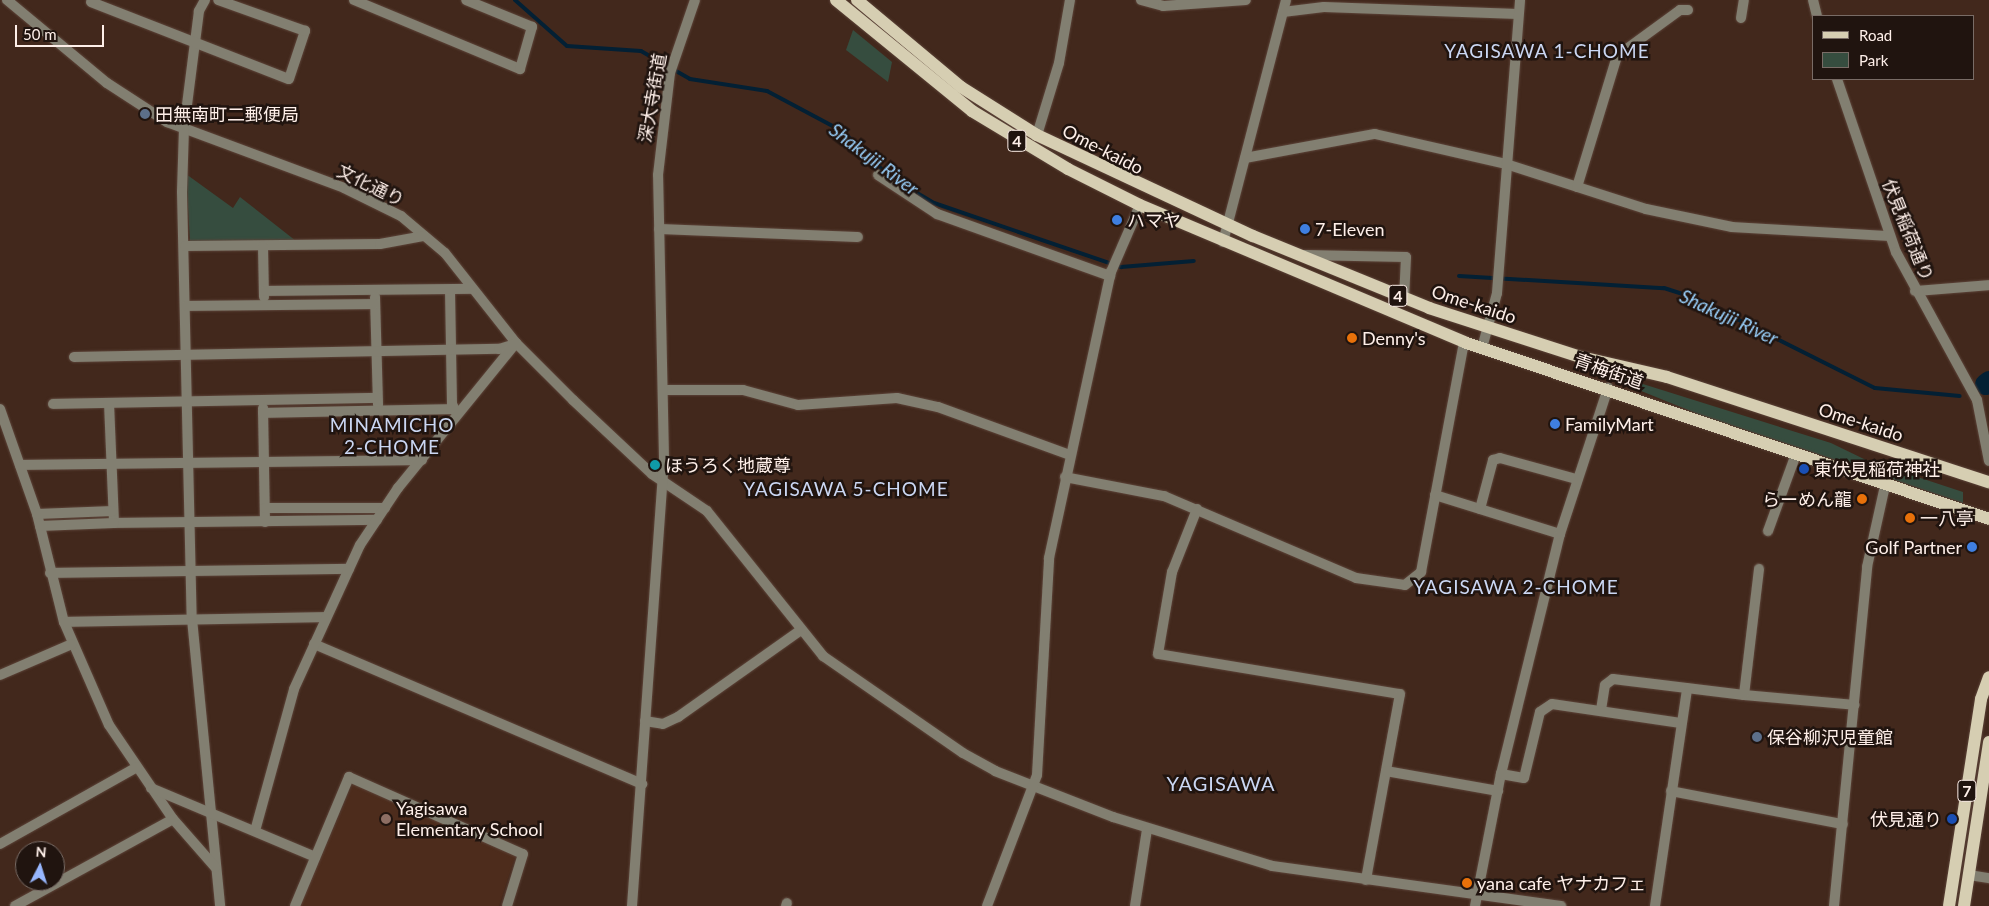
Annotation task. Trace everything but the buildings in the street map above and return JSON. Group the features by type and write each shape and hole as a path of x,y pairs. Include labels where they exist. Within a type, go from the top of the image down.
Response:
{"main road":[{"name":"Ome-kaido","path":"836,0 987,121 1140,205 1224,242"},
{"name":"Ome-kaido","path":"857,0 961,86 1038,136 1296,255 1404,299 1488,327 1667,377 1989,482"},
{"name":"青梅街道","path":"1224,242 1464,342 1608,388 1885,486 1989,519"},
{"name":"7","path":"1949,906 1981,699 1989,677"},
{"name":"7","path":"1964,906 1989,742"}],"street":[{"name":"文化通り","path":"7,0 108,83 167,122 344,188 401,216 445,253 516,343 662,480 707,511 823,656 963,753 1033,787 1147,829 1272,866 1366,880 1475,901 1561,906"},
{"path":"205,0 195,44 184,128 184,246 192,619 220,906"},
{"path":"91,2 289,80 305,31 218,0"},
{"path":"354,0 520,69 532,27 466,0"},
{"name":"深大寺街道","path":"664,390 658,175 672,62 695,0"},
{"path":"1038,136 1059,63 1070,0"},
{"path":"1141,0 1162,6 1246,0"},
{"path":"1224,242 1231,226 1245,158 1286,0"},
{"path":"1482,348 1497,284 1520,0"},
{"path":"1741,18 1744,0"},
{"path":"1813,0 1817,15"},
{"path":"1283,12 1324,7 1518,14"},
{"path":"1577,187 1616,56 1680,10 1688,10"},
{"name":"伏見稲荷通り","path":"1837,80 1890,236 1915,291 1970,383 1977,400 1989,461"},
{"path":"1245,158 1375,134 1506,164 1628,205 1732,227 1890,236"},
{"path":"878,175 937,214 1111,274"},
{"path":"987,906 1033,787 1044,706 1044,598 1065,477 1111,274 1140,205"},
{"path":"659,229 858,237"},
{"path":"184,246 380,244 424,236"},
{"path":"263,246 265,305"},
{"path":"1296,255 1406,257 1404,299"},
{"path":"1915,291 1989,285"},
{"path":"264,291 472,289"},
{"path":"374,290 378,411"},
{"path":"450,290 456,412"},
{"path":"185,306 375,304"},
{"path":"1065,477 1164,496 1356,578 1405,585 1421,572 1464,342"},
{"path":"74,357 452,349 499,350 516,343"},
{"path":"255,831 282,722 325,617 349,569 377,520 456,412 516,343"},
{"path":"1475,901 1498,791 1560,534 1576,479 1608,388"},
{"path":"632,906 662,480 664,390 743,390 798,405 897,398 938,407 1070,454"},
{"path":"52,404 377,398"},
{"path":"263,401 265,522"},
{"path":"110,403 110,463 114,523"},
{"path":"0,409 37,514 64,622 109,725 150,788 173,819 215,867"},
{"path":"263,413 456,412"},
{"path":"0,444 12,442"},
{"path":"1768,531 1796,454"},
{"path":"1480,509 1493,460 1500,458 1576,479"},
{"path":"20,465 422,460"},
{"path":"1834,906 1867,567 1885,486"},
{"path":"1435,495 1560,534"},
{"path":"265,508 386,508"},
{"path":"1197,509 1172,572 1158,654 1400,694 1366,880"},
{"path":"37,514 113,511"},
{"path":"40,526 114,523 377,520"},
{"path":"50,572 191,569 349,569"},
{"path":"1744,695 1758,569"},
{"path":"64,622 325,617"},
{"path":"645,721 663,724 678,717 802,630"},
{"path":"0,675 72,644"},
{"path":"314,644 642,784"},
{"path":"1601,710 1605,685 1613,679 1744,695 1855,705"},
{"path":"1655,906 1686,688"},
{"path":"1502,774 1524,778 1540,712 1552,704 1681,723"},
{"path":"0,844 137,767"},
{"path":"1386,771 1498,791"},
{"path":"295,906 349,777 523,854 507,906"},
{"path":"150,788 315,857"},
{"path":"1671,791 1842,824"},
{"path":"15,906 173,819"},
{"path":"1135,906 1147,829"},
{"path":"1969,875 1989,878"}],"shaded area":[{"name":"Yagisawa Elementary School","path":"353,784 516,854 499,906 300,906"}],"green space":[{"path":"853,30 892,62 888,82 846,50"},
{"path":"186,174 233,208 240,197 296,241 190,241"},
{"path":"1611,374 1831,443 1866,460 1963,492 1963,503 1698,414 1609,378"}],"waterway":[{"name":"Shakujii River","path":"515,0 567,46 641,51 690,79 767,91 842,131 890,177 934,203 1121,267 1194,261"},
{"name":"Shakujii River","path":"1459,276 1664,288 1695,298 1875,388 1960,396"},
{"name":"Shakujii River","path":"1985,384 1989,381"}],"place":[{"name":"田無南町二郵便局","path":"145,114"},
{"name":"ハマヤ","path":"1117,220"},
{"name":"7-Eleven","path":"1305,229"},
{"name":"Denny's","path":"1352,338"},
{"name":"FamilyMart","path":"1555,424"},
{"name":"ほうろく地蔵尊","path":"655,465"},
{"name":"東伏見稲荷神社","path":"1804,469"},
{"name":"らーめん龍","path":"1862,499"},
{"name":"一八亭","path":"1910,518"},
{"name":"Golf Partner","path":"1972,547"},
{"name":"保谷柳沢児童館","path":"1757,737"},
{"name":"Yagisawa Elementary School","path":"386,819"},
{"name":"伏見通り","path":"1952,819"},
{"name":"yana cafe ヤナカフェ","path":"1467,883"}],"district":[{"name":"YAGISAWA 1-CHOME","path":"1547,51"},
{"name":"MINAMICHO 2-CHOME","path":"392,436"},
{"name":"YAGISAWA 5-CHOME","path":"846,489"},
{"name":"YAGISAWA 2-CHOME","path":"1516,587"},
{"name":"YAGISAWA","path":"1221,783"}]}
